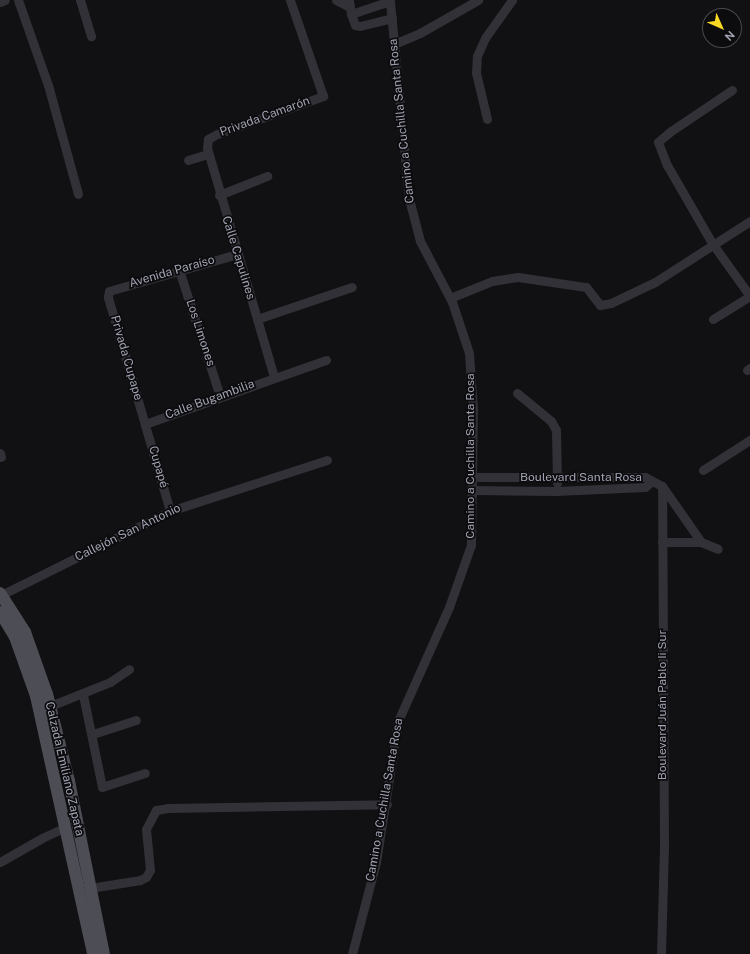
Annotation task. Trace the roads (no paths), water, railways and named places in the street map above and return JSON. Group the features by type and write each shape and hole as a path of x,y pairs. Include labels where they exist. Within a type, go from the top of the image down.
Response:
{"main road":[{"name":"Calzada Emiliano Zapata","path":"1,594 25,632 50,706 69,781 104,954"},
{"name":"Calzada Emiliano Zapata","path":"0,612 25,662 36,696 93,954"}],"street":[{"path":"0,2 5,0"},
{"path":"18,0 48,85 78,194"},
{"path":"80,0 91,36"},
{"name":"Privada Camarón","path":"208,139 323,96 290,0"},
{"path":"336,0 350,7 390,0"},
{"name":"Camino a Cuchilla Santa Rosa","path":"352,954 376,862 387,804 398,722 449,608 471,545 473,409 469,353 450,298 420,242 409,199 390,0"},
{"path":"394,44 420,33 478,0"},
{"path":"487,119 476,73 477,56 485,38 512,0"},
{"path":"350,7 356,25 360,26 392,18"},
{"path":"713,319 750,296 712,243 667,165 658,142 671,131 732,90"},
{"name":"Calle Capulines","path":"208,139 208,154 219,195 274,377"},
{"path":"188,160 208,154"},
{"path":"219,195 267,176"},
{"path":"450,298 492,281 518,277 586,287 600,305 611,303 654,282 712,243 750,221"},
{"name":"Avenida Paraíso","path":"108,291 237,254"},
{"name":"Los Limones","path":"179,270 220,396"},
{"path":"257,320 352,287"},
{"name":"Privada Cupape","path":"108,291 108,297 145,424"},
{"name":"Calle Bugambilia","path":"145,424 220,396 326,360"},
{"path":"517,393 551,421 556,430 556,491"},
{"name":"Cupapé","path":"145,424 170,510"},
{"path":"703,470 750,440"},
{"name":"Callejón San Antonio","path":"1,594 170,510 327,460"},
{"name":"Boulevard Santa Rosa","path":"472,477 557,479 645,477 651,482 645,487 556,491 472,490"},
{"path":"651,482 662,486 701,542"},
{"name":"Boulevard Juán Pablo Ii Sur","path":"661,954 664,846 662,486"},
{"path":"662,542 701,542 718,549"},
{"path":"50,706 83,695 110,682 130,669"},
{"path":"83,695 93,734 102,787 145,773"},
{"path":"93,734 136,720"},
{"path":"90,888 140,880 146,876 150,870 146,829 156,810 168,808 387,804"},
{"path":"0,862 42,838 66,827"}]}
